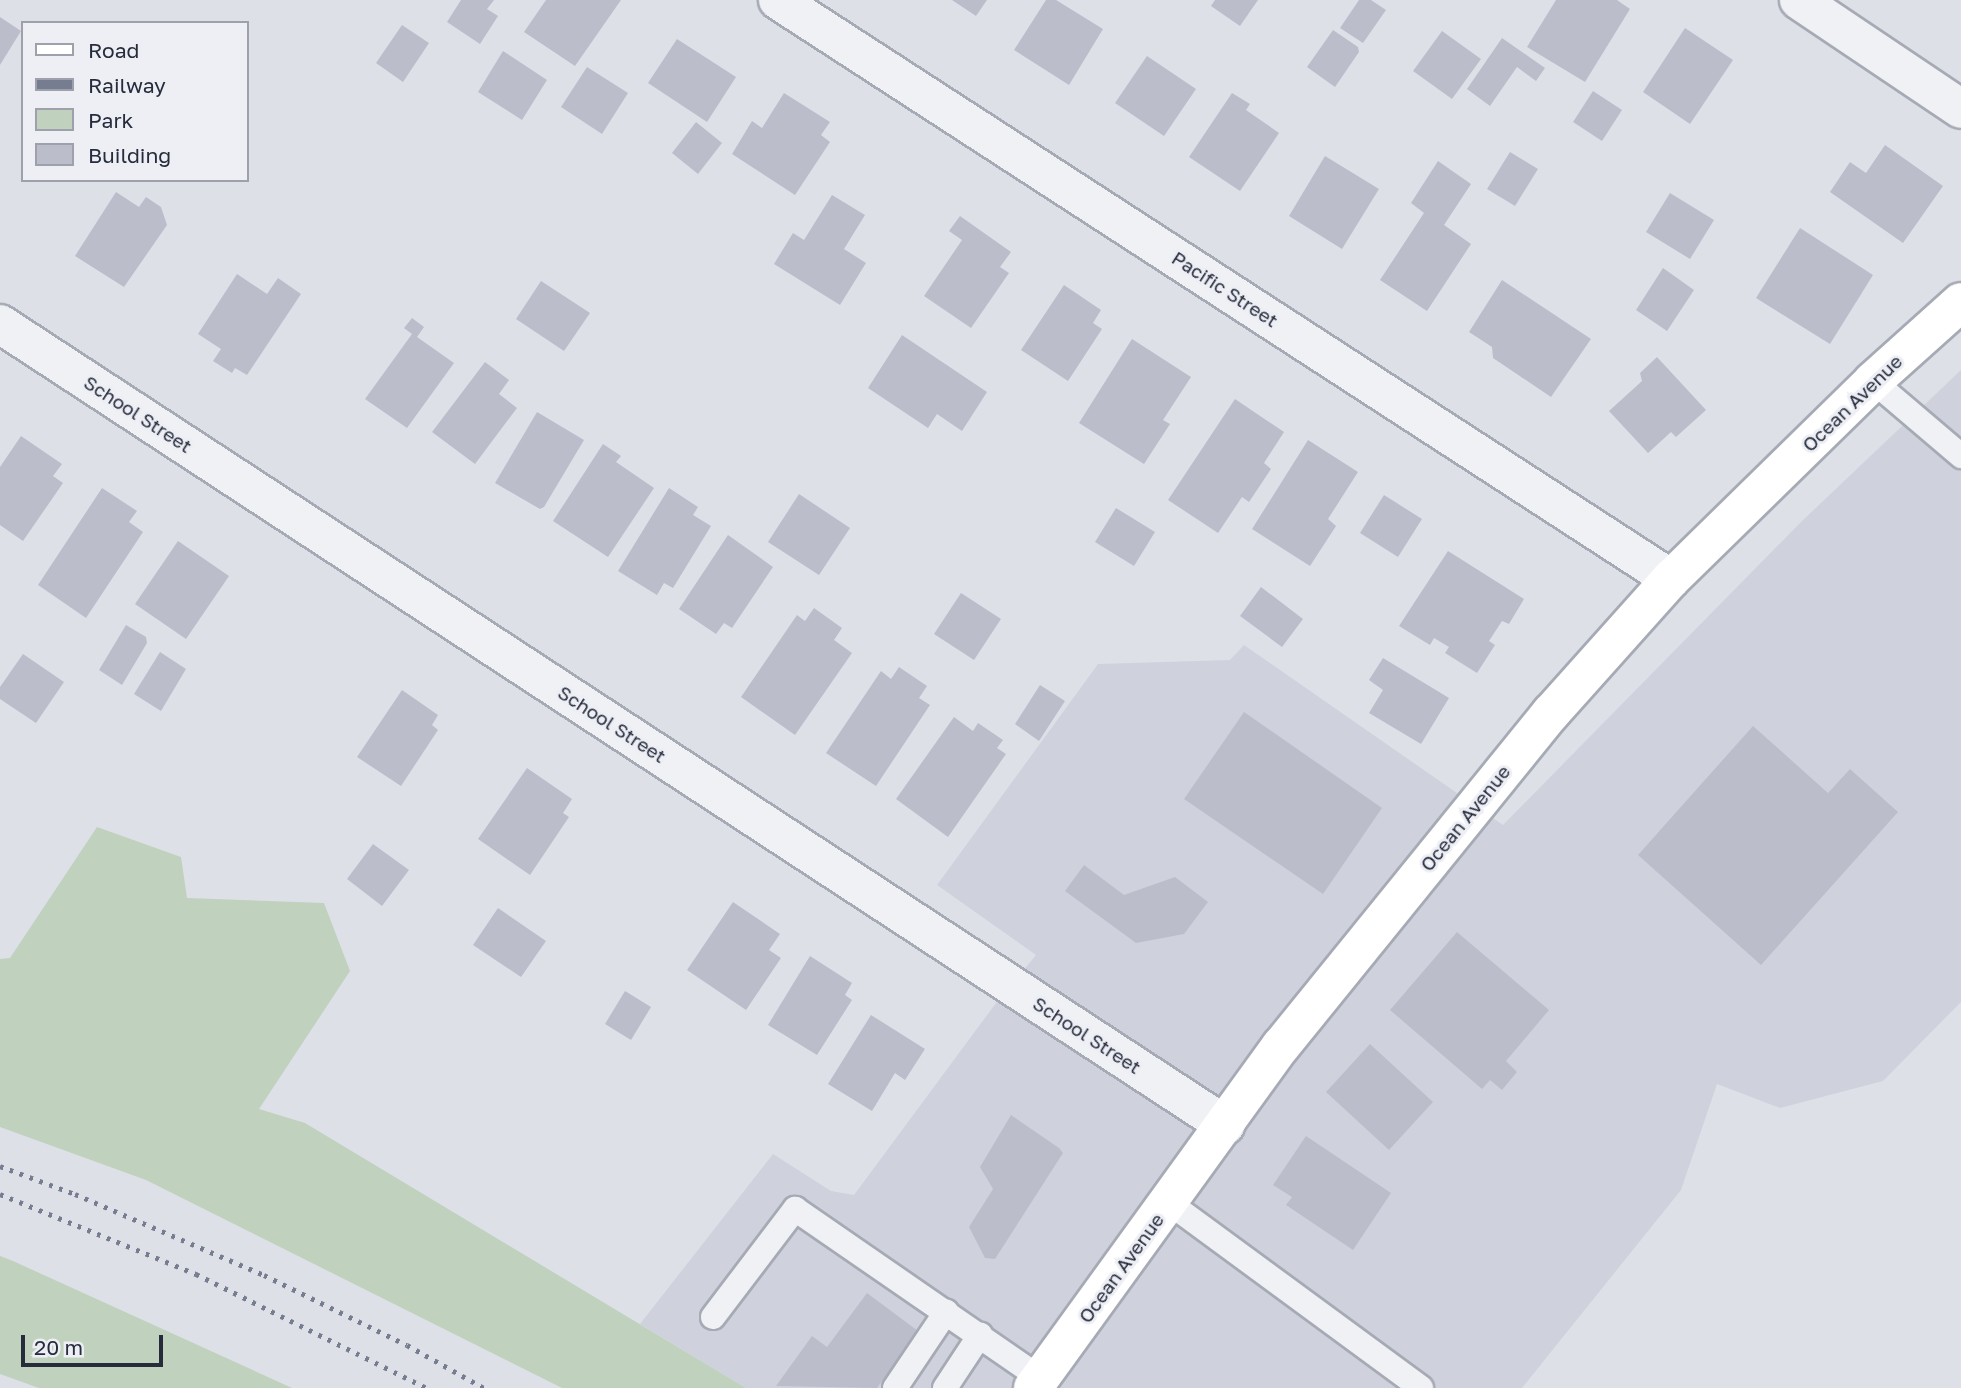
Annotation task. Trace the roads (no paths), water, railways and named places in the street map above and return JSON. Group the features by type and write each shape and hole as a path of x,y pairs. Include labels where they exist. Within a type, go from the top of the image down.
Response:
{"main road":[{"name":"Ocean Avenue","path":"1037,1383 1281,1046 1551,713 1671,579 1873,381 1961,302"}],"street":[{"name":"Pacific Street","path":"778,0 1671,579"},
{"path":"1799,0 1961,109"},
{"name":"School Street","path":"0,324 1225,1125"}],"lane":[{"path":"1873,381 1961,456"},
{"path":"1168,1202 1421,1388"},
{"path":"713,1317 795,1209 981,1335 1037,1383"},
{"path":"895,1388 946,1312"},
{"path":"945,1388 981,1335"}],"railway":[{"path":"0,1166 75,1194 264,1275 407,1345 484,1388"},
{"path":"0,1194 196,1274 427,1388"}]}
